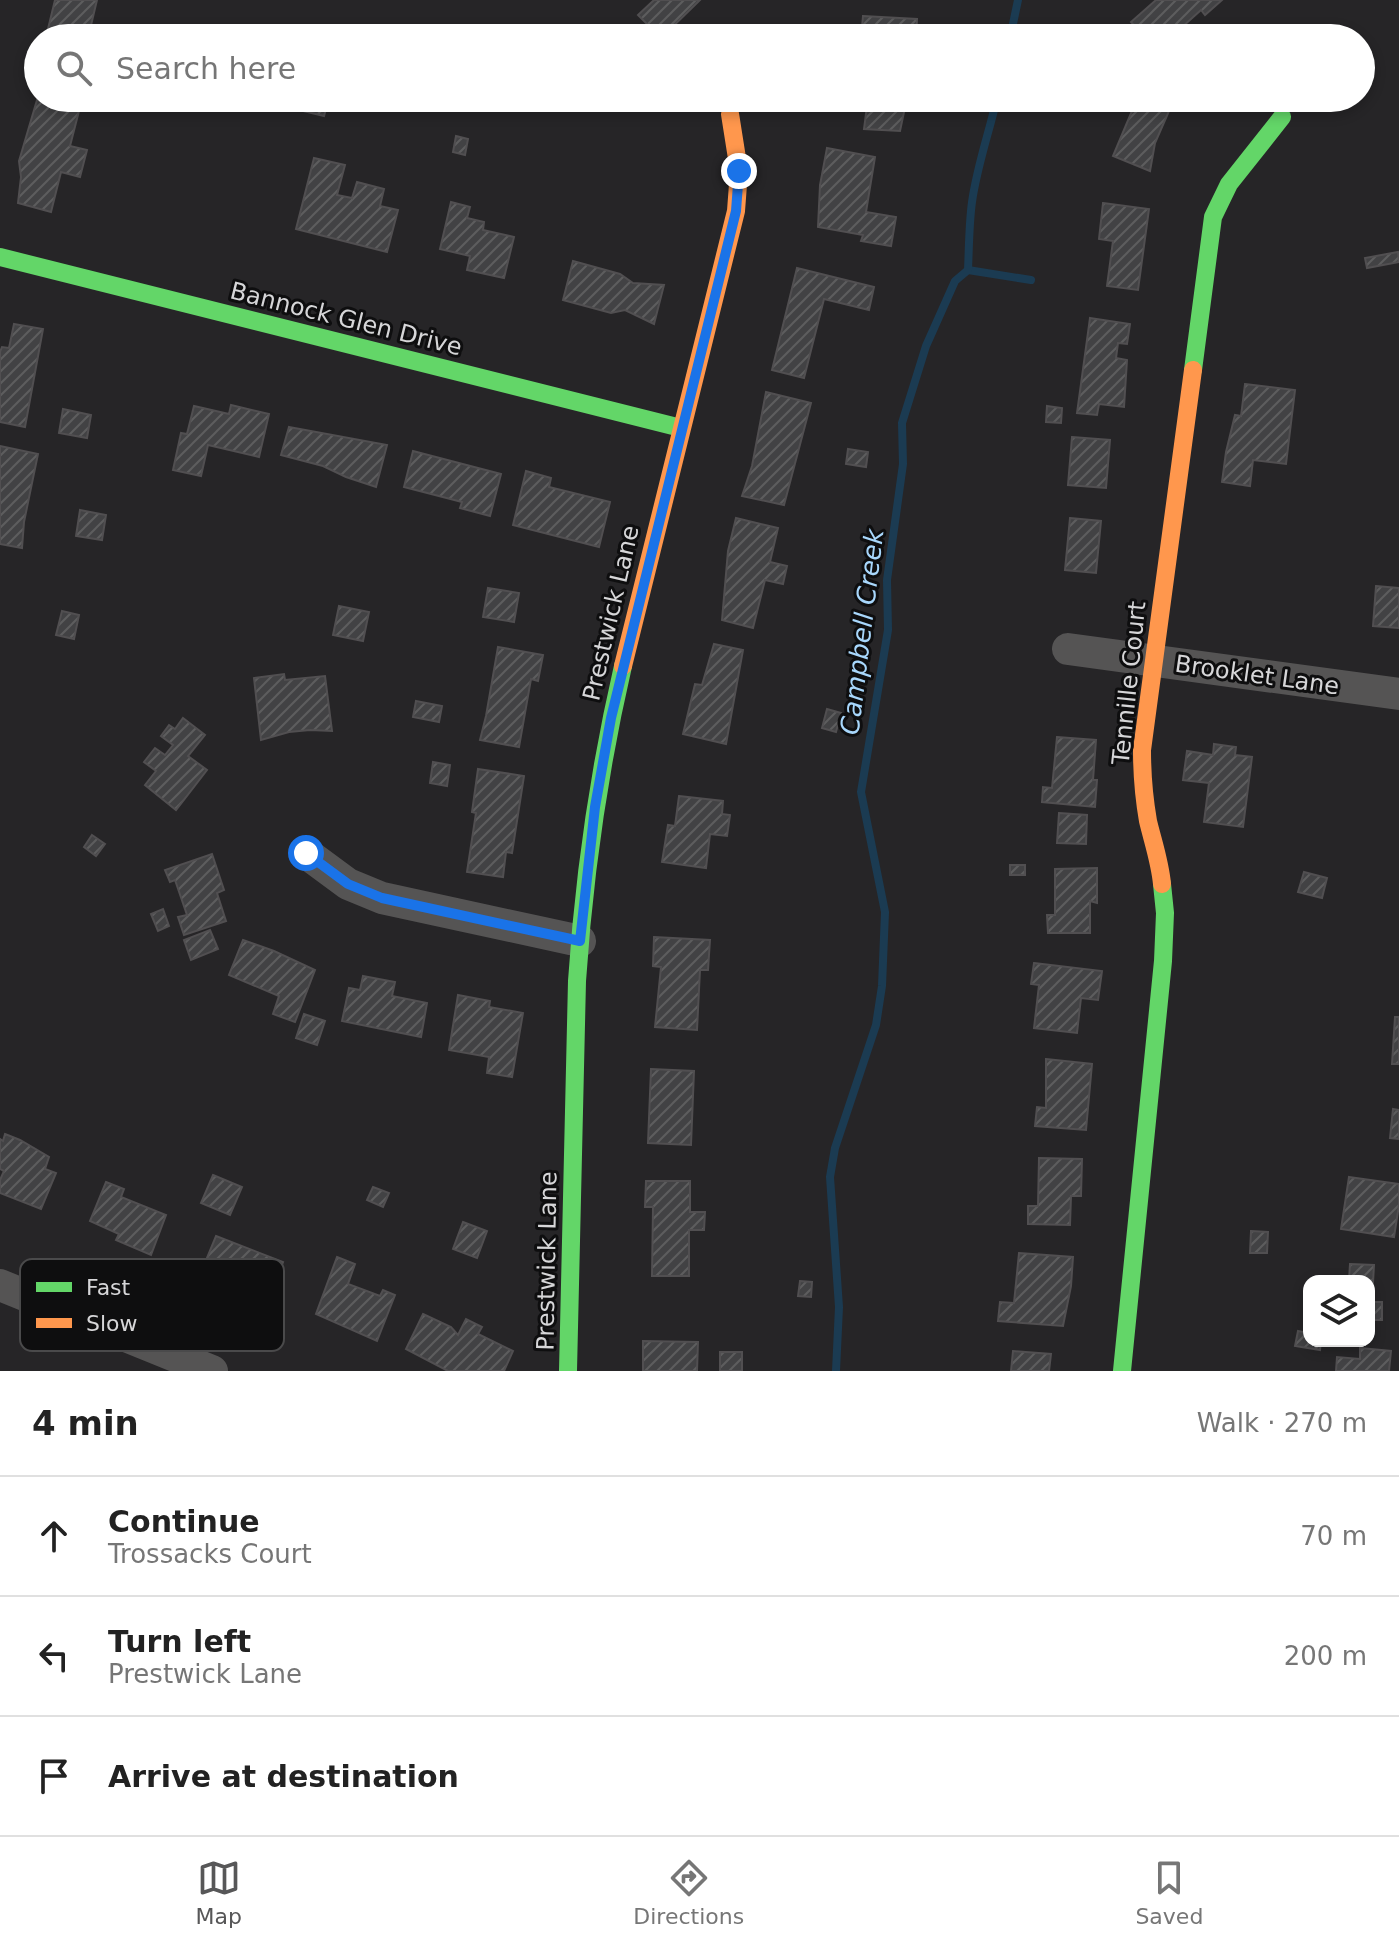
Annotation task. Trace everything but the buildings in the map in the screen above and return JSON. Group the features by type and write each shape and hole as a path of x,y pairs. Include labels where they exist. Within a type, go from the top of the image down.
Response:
{"street":[{"name":"Prestwick Lane","path":"568,1371 577,981 595,807 611,718 736,211 739,171 730,114"},
{"name":"Tennille Court","path":"1122,1371 1165,913 1160,865 1148,819 1142,750 1213,217 1229,184 1282,117"},
{"name":"Bannock Glen Drive","path":"0,257 681,428"},
{"name":"Brooklet Lane","path":"1068,649 1399,694"},
{"path":"306,853 348,884 382,898 580,941"},
{"path":"0,1285 20,1293"},
{"path":"163,1351 212,1371"}],"waterway":[{"name":"Campbell Creek","path":"1013,24 1018,0"},
{"name":"Campbell Creek","path":"836,1371 839,1307 830,1177 835,1148 876,1025 882,986 885,912 861,792 888,630 887,580 903,464 902,423 926,346 955,281 968,270 974,189 993,112"},
{"path":"968,270 1031,280"}],"traffic: fast":[{"path":"1193,370 1213,217 1229,184 1282,117"},
{"path":"0,257 681,428"},
{"path":"568,1371 580,941 600,783 623,666"},
{"path":"1122,1371 1163,961 1165,913 1162,884"}],"traffic: slow":[{"path":"623,666 736,211 739,171 730,114"},
{"path":"1162,884 1148,821 1142,750 1193,370"}],"route":[{"path":"306,853 348,884 382,898 580,941 595,807 611,718 736,211 739,171"}]}
